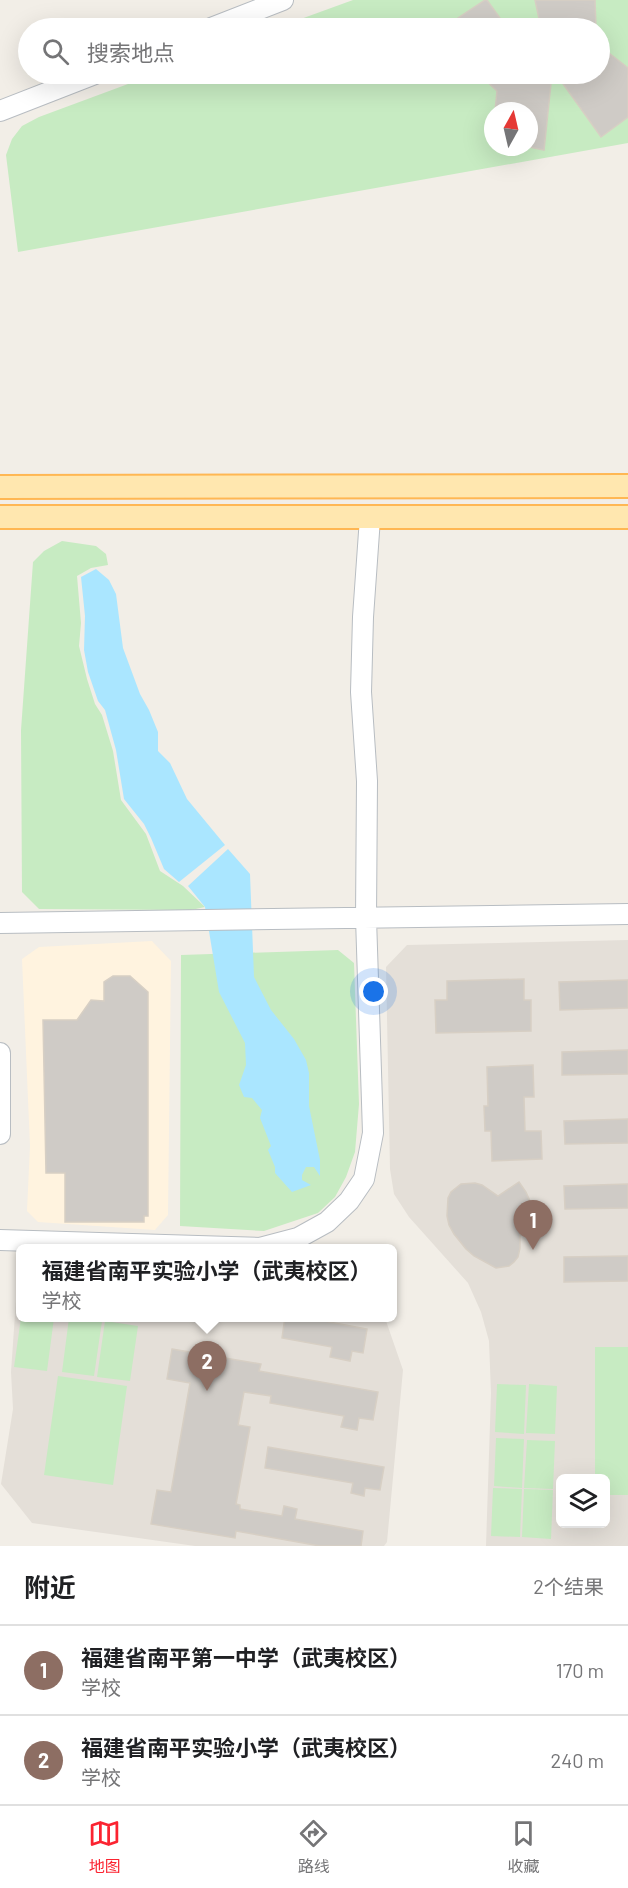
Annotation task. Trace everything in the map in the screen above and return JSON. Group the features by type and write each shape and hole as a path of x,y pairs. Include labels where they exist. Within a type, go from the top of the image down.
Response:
{"main road":[{"path":"0,487 623,485"},
{"path":"0,517 627,517"}],"street":[{"path":"237,18 284,0"},
{"path":"0,111 69,84"},
{"path":"275,1244 298,1238 327,1222 349,1201 364,1179 373,1133 367,922 367,781 361,692 370,518"},
{"path":"0,923 316,923 628,914"},
{"path":"367,922 628,922"},
{"path":"0,930 156,924"},
{"path":"0,1053 0,1134"},
{"path":"0,1240 130,1244"}],"shaded area":[{"path":"628,940 628,1546 486,1546 491,1393 489,1341 481,1312 468,1283 409,1217 394,1194 390,1169 386,967 407,945"},
{"path":"152,941 171,961 168,1215 155,1230 38,1222 27,1211 30,1146 22,959 39,947"},
{"path":"16,1300 16,1322 386,1322 403,1370 387,1542 384,1546 195,1546 32,1523 1,1484 13,1409 11,1372"}],"green space":[{"path":"353,0 628,0 628,143 18,252 6,155 12,139 22,126 39,117 128,84 610,84 610,18 304,18"},
{"path":"62,541 96,546 106,554 108,565 91,568 77,576 81,623 79,646 95,704 102,715 113,751 121,800 146,834 160,871 183,886 205,907 191,910 39,909 22,892 21,730 33,562 44,551"},
{"path":"338,950 354,963 359,1104 355,1152 346,1177 335,1197 318,1213 264,1231 180,1226 181,955"},
{"path":"20,1322 53,1322 47,1371 14,1367"},
{"path":"68,1322 102,1322 94,1376 62,1372"},
{"path":"105,1322 138,1326 130,1381 97,1377"},
{"path":"595,1347 628,1347 628,1495 610,1495 610,1474 595,1474"},
{"path":"58,1376 127,1386 113,1485 44,1475"},
{"path":"497,1384 526,1385 524,1434 495,1432"},
{"path":"529,1384 557,1386 555,1434 526,1433"},
{"path":"496,1438 524,1439 522,1488 494,1486"},
{"path":"527,1440 555,1441 553,1489 524,1488"},
{"path":"493,1488 522,1489 520,1537 491,1536"},
{"path":"524,1489 553,1490 551,1539 522,1537"}],"water":[{"path":"96,569 109,580 116,594 123,648 140,694 158,732 158,751 170,763 187,799 225,845 179,882 164,869 144,824 124,799 116,750 105,710 98,701 88,672 84,650 85,616 81,577"},
{"path":"228,849 250,874 254,977 271,1010 294,1039 306,1060 309,1073 309,1106 320,1160 320,1176 314,1167 306,1167 302,1180 311,1185 292,1192 275,1173 268,1150 271,1146 260,1118 262,1110 252,1098 244,1097 239,1085 246,1065 245,1043 219,992 205,907 188,886"}],"building":[{"path":"487,0 500,18 458,18"},
{"path":"535,0 595,0 596,18 539,18"},
{"path":"610,54 628,68 628,117 601,137 563,84 610,84"},
{"path":"490,84 551,84 544,150 538,149 538,102 496,102 497,91"},
{"path":"113,976 130,976 148,992 148,1216 144,1216 144,1222 65,1222 65,1173 46,1173 43,1020 77,1020 91,1000 104,1001 104,982"},
{"path":"524,979 524,1000 531,1000 531,1031 436,1033 435,1000 447,1000 447,981"},
{"path":"628,980 628,1008 560,1010 559,982"},
{"path":"628,1050 628,1074 562,1075 562,1052"},
{"path":"533,1065 534,1097 524,1097 525,1131 541,1131 542,1159 492,1161 491,1131 485,1131 484,1106 488,1106 487,1067"},
{"path":"628,1119 628,1143 565,1144 564,1121"},
{"path":"519,1182 534,1210 538,1233 520,1235 518,1257 509,1266 496,1268 474,1256 454,1234 447,1216 448,1198 451,1192 461,1184 482,1185 498,1196"},
{"path":"628,1184 628,1208 565,1209 564,1186"},
{"path":"628,1256 628,1281 564,1282 564,1257"},
{"path":"284,1322 330,1322 367,1329 363,1353 352,1351 350,1361 330,1357 332,1347 282,1338"},
{"path":"172,1349 261,1364 259,1371 378,1392 373,1420 359,1418 357,1430 341,1427 344,1416 270,1403 271,1396 244,1392 238,1425 250,1427 236,1504 240,1505 240,1509 282,1516 284,1506 297,1509 295,1519 363,1531 361,1546 320,1546 236,1531 235,1538 151,1524 157,1490 171,1492 190,1383 167,1379"},
{"path":"268,1447 384,1467 380,1490 365,1488 364,1496 351,1493 353,1483 265,1468"}],"place":[{"name":"福建省南平第一中学（武夷校区）","path":"533,1250"},
{"name":"福建省南平实验小学（武夷校区）","path":"207,1391"}]}
